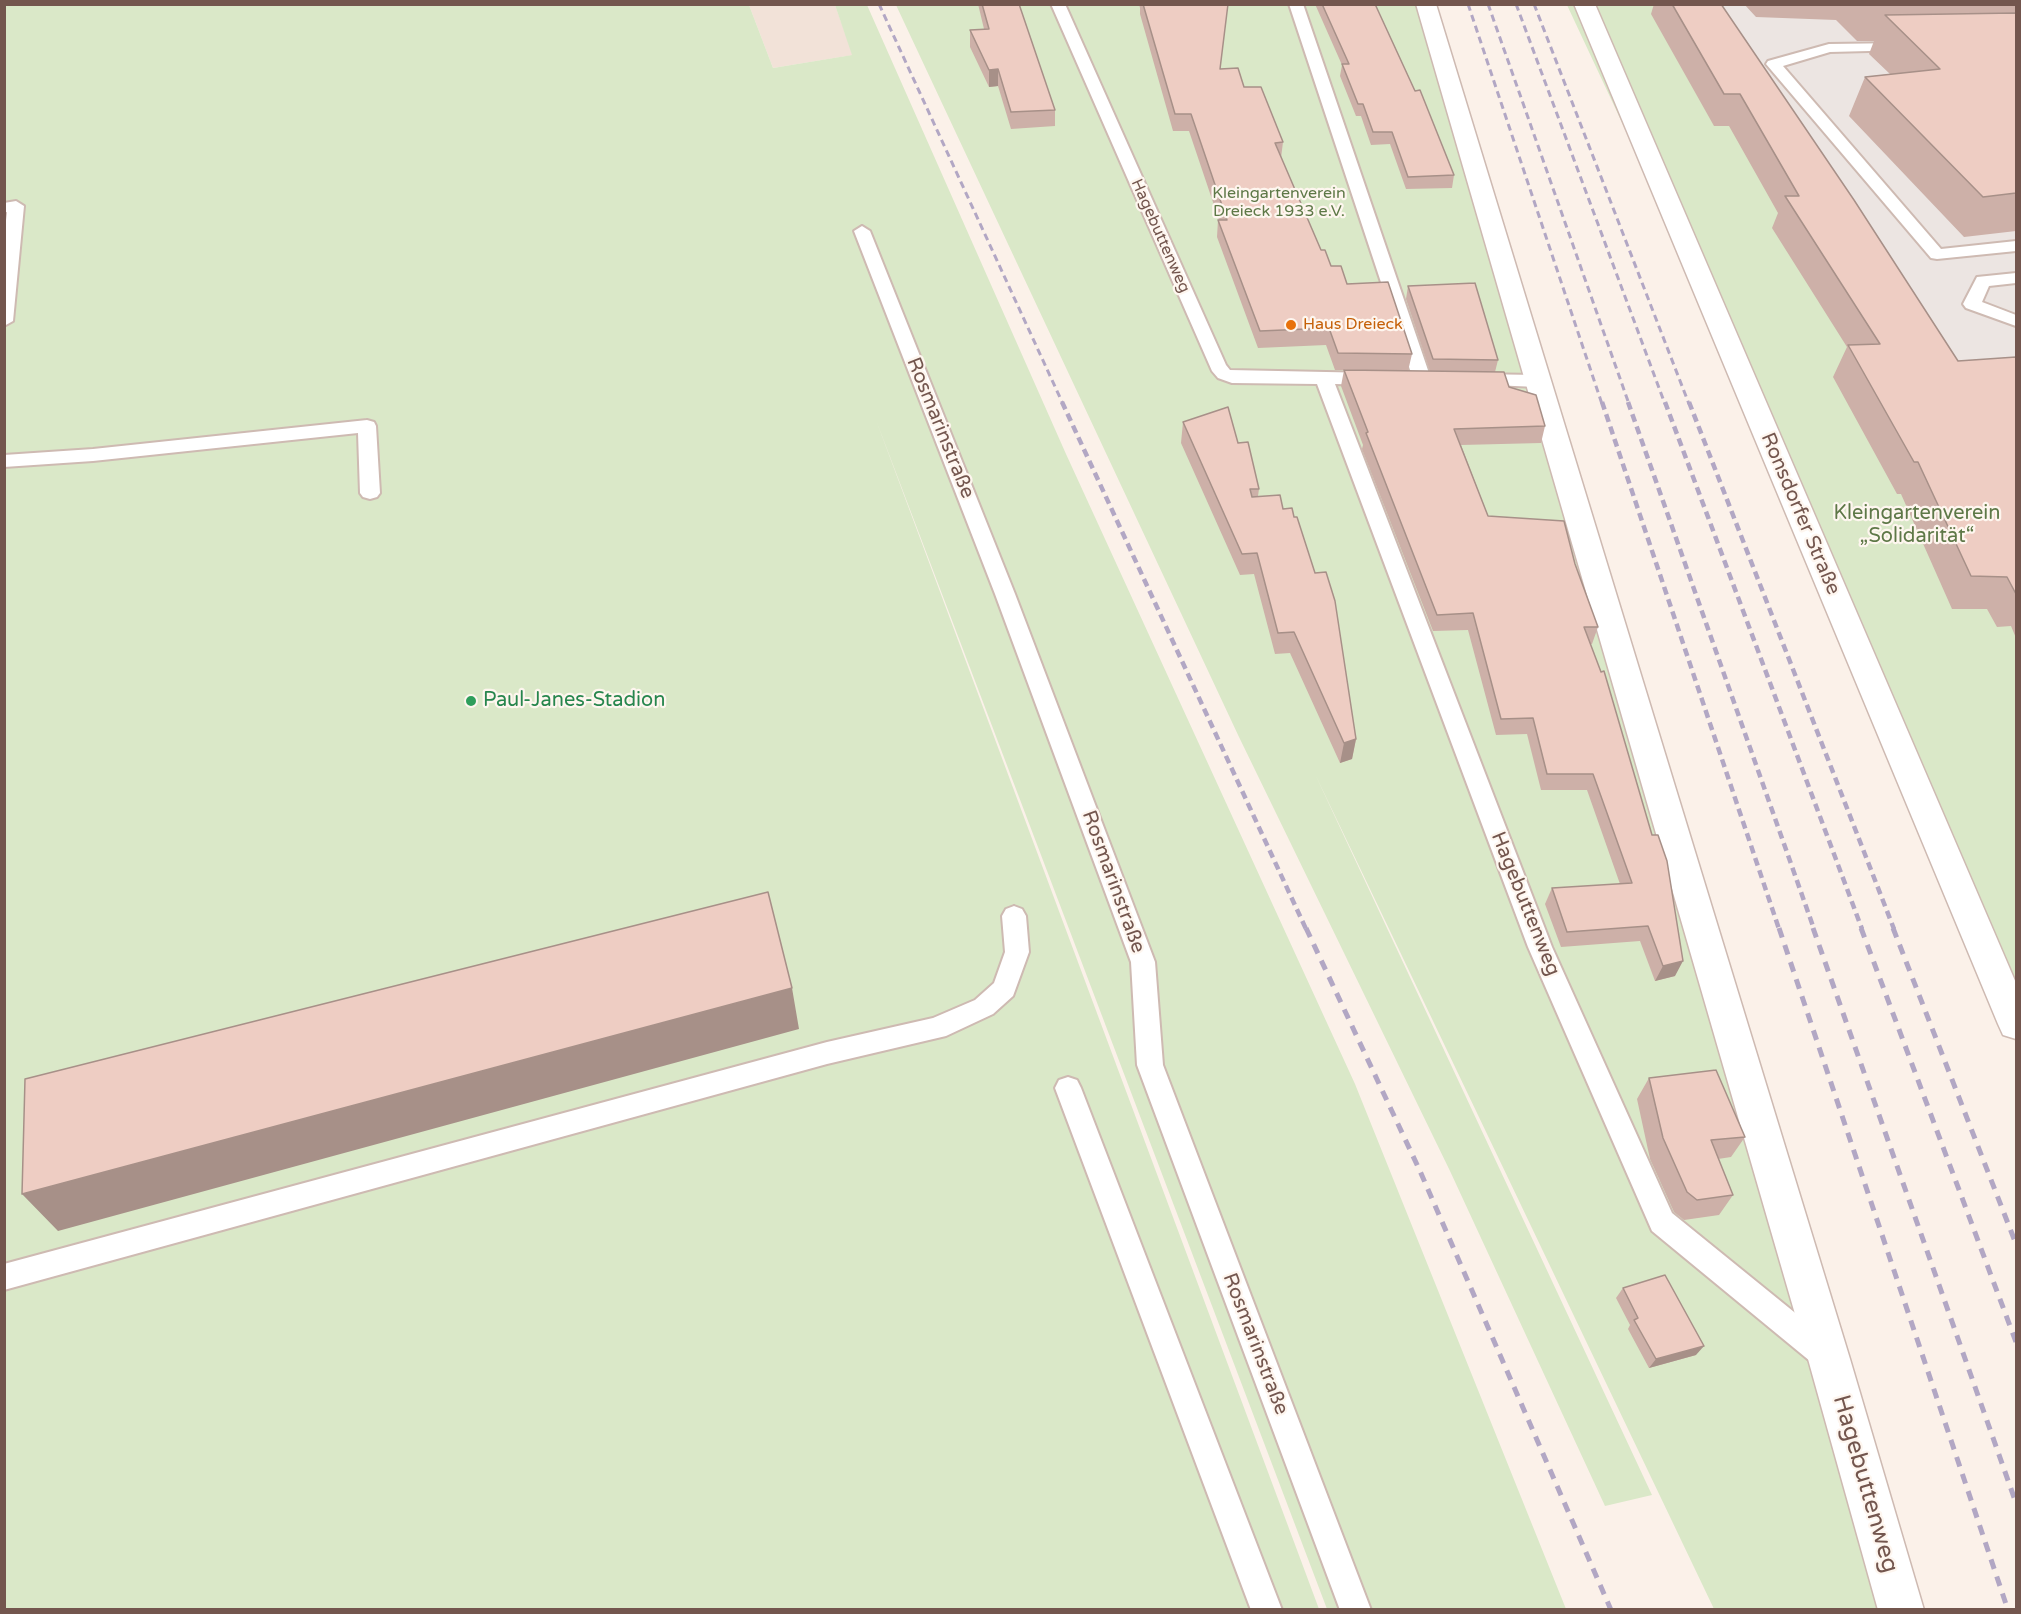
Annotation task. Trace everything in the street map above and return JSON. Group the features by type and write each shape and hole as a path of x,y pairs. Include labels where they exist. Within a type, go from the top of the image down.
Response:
{"street":[{"name":"Hagebuttenweg","path":"1426,4 1829,1359 1901,1610"},
{"name":"Ronsdorfer Straße","path":"1584,4 2016,1024"}],"lane":[{"name":"Hagebuttenweg","path":"1058,4 1218,367 1224,374 1232,377 1428,379 1296,4"},
{"path":"1923,46 1829,48 1773,64 1936,254 2016,246"},
{"path":"4,208 16,206 4,321"},
{"name":"Rosmarinstraße","path":"862,231 1005,594 1143,962 1150,1065 1356,1610"},
{"path":"2016,278 1983,281 1972,304 2016,321"},
{"name":"Hagebuttenweg","path":"1324,379 1540,947 1662,1222 1829,1359"},
{"path":"1456,380 1537,381"},
{"path":"4,461 16,462 93,455 367,426 370,493"},
{"path":"4,1277 827,1053 937,1028 984,1007 1004,989 1017,952 1014,916"},
{"path":"1068,1088 1267,1610"}],"shaded area":[{"path":"749,5 835,5 853,55 773,68"},
{"path":"1697,5 2016,5 2016,504"}],"green space":[{"path":"5,5 749,5 773,68 852,55 835,5 867,5 1066,454 1355,1084 1566,1609 1327,1609 876,420 1319,1609 5,1610"},
{"name":"Kleingartenverein Dreieck 1933 e.V.","path":"896,5 1426,5 1900,1609 1714,1609 1315,774 1652,1495 1605,1506 1450,1171 1239,737"},
{"name":"Kleingartenverein „Solidarität“","path":"1567,5 1697,5 2016,505 2016,988 1909,736"}],"building":[{"path":"982,4 1019,4 1055,110 1011,112 998,69 989,70 970,30 989,29"},
{"path":"1143,4 1228,4 1220,69 1238,68 1244,87 1261,87 1283,142 1275,143 1321,250 1325,250 1331,266 1341,266 1347,284 1388,282 1412,354 1338,353 1329,328 1260,331 1218,220 1227,220 1191,114 1175,114"},
{"path":"1322,4 1375,4 1415,91 1420,90 1454,175 1408,177 1392,132 1373,132 1363,104 1358,104 1342,64 1349,64"},
{"path":"1672,4 1721,4 1854,200 1958,361 2016,357 2016,594 2007,577 1971,576 1918,462 1914,462 1848,345 1880,344 1785,196 1799,196 1740,94 1724,94"},
{"path":"2016,13 2016,193 1983,197 1865,77 1940,69 1885,15"},
{"path":"1475,283 1498,360 1433,359 1408,286"},
{"path":"1344,370 1504,372 1509,387 1536,395 1545,426 1454,429 1488,516 1564,521 1575,564 1598,627 1584,627 1601,672 1604,671 1652,835 1658,835 1667,861 1683,961 1663,966 1648,926 1567,932 1552,888 1632,883 1593,774 1547,774 1533,718 1501,719 1473,613 1437,615"},
{"path":"1228,407 1238,443 1248,442 1259,489 1250,489 1252,497 1280,495 1283,509 1292,508 1294,517 1297,517 1315,573 1326,572 1335,601 1356,739 1344,743 1294,632 1278,633 1257,553 1242,554 1183,422"},
{"path":"768,892 792,988 22,1194 25,1079"},
{"path":"1716,1070 1745,1137 1711,1140 1733,1195 1697,1200 1687,1192 1663,1138 1649,1078"},
{"path":"1665,1275 1704,1346 1656,1359 1634,1320 1638,1318 1623,1288"}],"railway":[{"path":"879,4 1063,404"},
{"path":"1468,4 1602,404"},
{"path":"1488,4 1629,404"},
{"path":"1516,4 1665,404"},
{"path":"1534,4 1689,404"},
{"path":"1062,402 1306,929"},
{"path":"1602,402 1779,929"},
{"path":"1628,402 1814,929"},
{"path":"1665,402 1862,929"},
{"path":"1689,402 1894,929"},
{"path":"1306,928 1420,1171 1611,1610"},
{"path":"1779,928 2008,1610"},
{"path":"1813,928 2016,1503"},
{"path":"1861,928 2016,1342"},
{"path":"1893,928 2016,1244"}],"place":[{"name":"Haus Dreieck","path":"1291,325"},
{"name":"Paul-Janes-Stadion","path":"471,701"}]}
